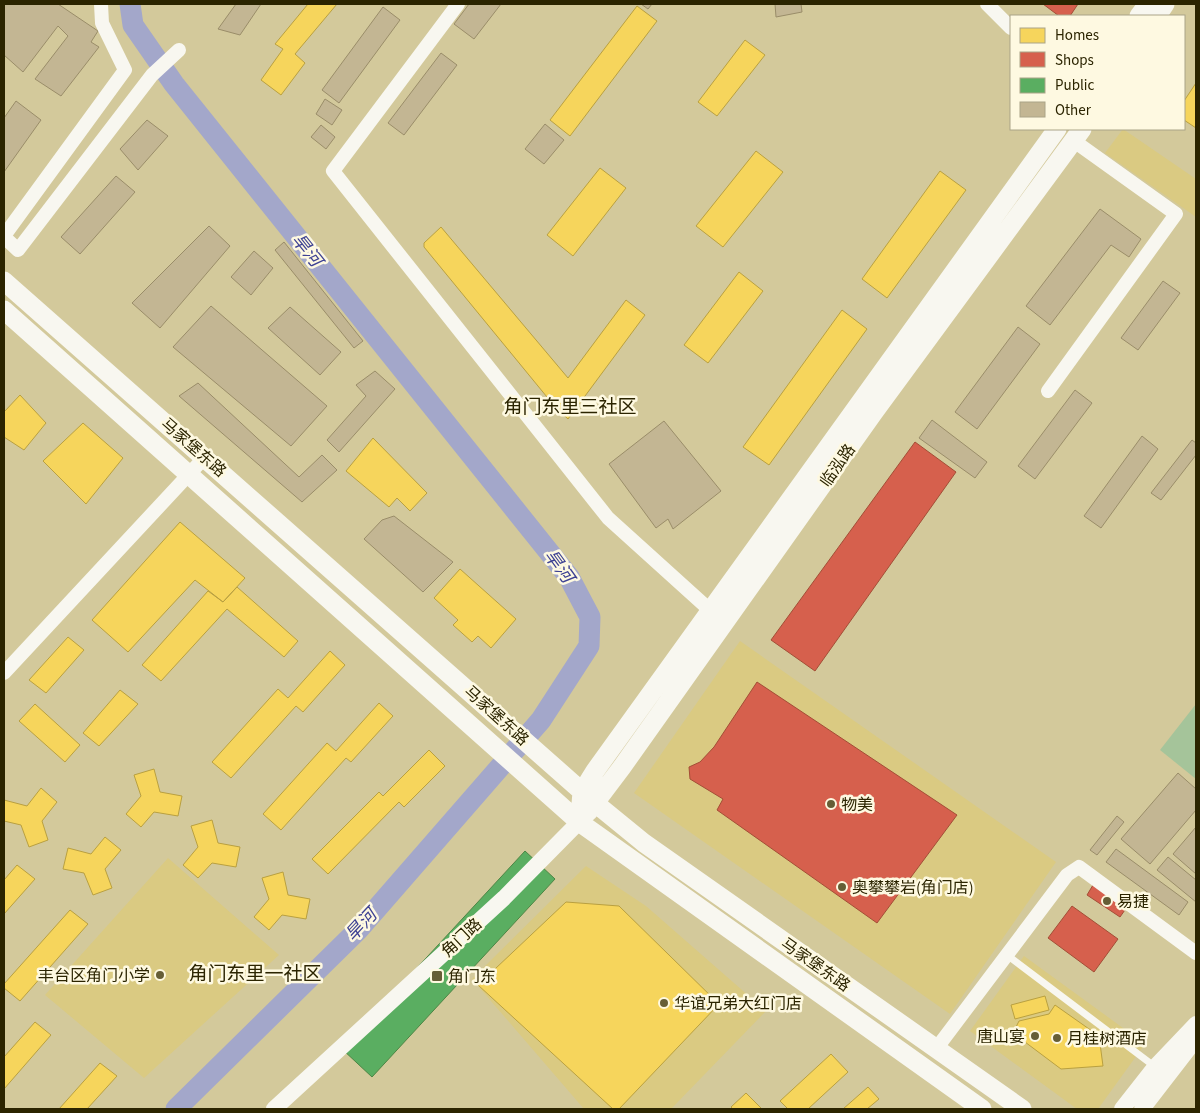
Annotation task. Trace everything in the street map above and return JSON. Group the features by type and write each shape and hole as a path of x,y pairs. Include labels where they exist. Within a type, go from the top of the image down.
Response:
{"main road":[{"path":"1140,15 1148,4"},
{"path":"1158,15 1165,4"},
{"name":"临泓路","path":"589,798 595,771 712,612 1056,130"},
{"name":"临泓路","path":"589,798 1078,135"},
{"name":"马家堡东路","path":"4,281 501,718 589,798 644,843 1022,1109"},
{"name":"马家堡东路","path":"4,310 579,822 982,1109"},
{"path":"579,822 589,798"}],"street":[{"path":"101,4 102,24 125,70 4,237 18,250 152,75 179,50"},
{"path":"458,4 333,170 608,518 712,612"},
{"path":"987,4 1010,27"},
{"path":"1048,391 1176,214 1078,135"},
{"path":"4,673 205,457"},
{"name":"角门路","path":"274,1109 504,898 579,822"},
{"path":"936,1049 1067,875 1079,867 1196,953"},
{"path":"1122,1109 1155,1067 1196,1024"},
{"path":"1142,1109 1196,1039"}],"lane":[{"path":"1007,955 1155,1067"}],"shaded area":[{"path":"1122,130 1124,130 1196,179 1196,217 1105,153"},
{"path":"740,641 1056,862 950,1014 634,793"},
{"name":"丰台区角门小学","path":"168,858 279,955 144,1078 45,995"},
{"path":"586,866 646,906 766,1011 671,1109 584,1109 472,979"},
{"name":"月桂树酒店","path":"1024,956 1145,1044 1098,1109 1077,1109 970,1031"}],"green space":[{"path":"1196,704 1196,779 1160,750"}],"building: Homes":[{"path":"308,4 337,4 295,54 305,63 281,95 261,80 283,49 275,44"},
{"path":"637,6 657,21 570,136 550,120"},
{"path":"745,40 765,55 717,116 698,102"},
{"path":"1196,83 1196,128 1185,121 1185,100"},
{"path":"756,151 783,172 723,247 696,226"},
{"path":"600,168 626,188 573,256 547,235"},
{"path":"940,171 966,190 887,298 862,279"},
{"path":"441,227 568,378 626,300 645,315 568,419 556,408 424,247 424,243"},
{"path":"739,272 763,291 708,363 684,345"},
{"path":"842,310 867,329 769,465 743,447"},
{"path":"20,395 46,423 24,450 4,437 4,412"},
{"path":"83,423 123,458 86,504 43,461"},
{"path":"373,438 427,493 410,511 397,498 389,507 346,471"},
{"path":"180,522 245,578 223,602 195,580 128,652 92,620"},
{"path":"460,569 516,619 491,648 478,636 472,642 453,625 458,620 434,598"},
{"path":"237,587 298,641 284,657 227,609 161,681 142,665 208,591 223,602"},
{"path":"68,637 84,650 46,693 29,680"},
{"path":"330,651 345,665 303,712 296,706 231,778 212,762 278,689 288,698"},
{"path":"120,690 138,704 99,746 83,733"},
{"path":"379,703 393,716 351,762 346,758 281,830 263,814 327,743 336,751"},
{"path":"35,704 80,745 65,762 19,721"},
{"path":"429,750 445,766 404,807 399,802 328,874 312,859 379,792 383,796"},
{"path":"154,769 160,792 182,796 178,816 154,812 141,827 126,814 141,796 134,775"},
{"path":"41,788 57,802 42,821 48,840 29,847 21,825 4,821 4,800 27,806"},
{"path":"212,820 218,843 240,847 236,867 212,863 198,878 183,865 198,847 191,826"},
{"path":"105,837 121,850 105,869 112,888 93,895 84,873 63,869 68,848 91,854"},
{"path":"17,865 35,879 4,914 4,880"},
{"path":"283,872 288,895 310,899 306,919 282,915 269,930 254,917 269,899 262,878"},
{"path":"566,902 619,906 719,1004 619,1109 613,1109 478,985"},
{"path":"70,910 88,924 20,1001 4,988 4,984"},
{"path":"1045,996 1049,1010 1015,1019 1011,1005"},
{"path":"1055,1005 1099,1036 1103,1066 1061,1069 1013,1033 1019,1021 1049,1014"},
{"path":"35,1022 51,1035 4,1089 4,1057"},
{"path":"831,1054 848,1072 808,1109 788,1109 780,1101"},
{"path":"100,1063 117,1076 87,1109 59,1109"},
{"path":"868,1087 879,1099 867,1109 843,1109"},
{"path":"746,1093 762,1109 733,1109 731,1107"}],"building: Shops":[{"path":"1043,4 1078,4 1071,15 1058,15"},
{"path":"915,442 956,472 815,671 771,640"},
{"name":"物美","path":"757,682 957,815 877,923 717,810 723,799 690,779 689,767 700,762 714,747"},
{"name":"易捷","path":"1093,885 1127,907 1120,917 1087,895"},
{"path":"1072,906 1118,939 1094,972 1048,938"}],"building: Public":[{"path":"525,851 555,879 372,1077 342,1049"}],"building: Other":[{"path":"4,4 58,4 98,31 91,42 99,47 61,96 35,79 68,36 58,26 23,72 4,55"},
{"path":"236,4 261,4 240,35 218,29"},
{"path":"469,4 501,4 474,39 454,24"},
{"path":"641,4 652,4 648,9"},
{"path":"775,4 801,4 802,12 776,17"},
{"path":"383,7 400,20 339,103 322,90"},
{"path":"441,53 457,65 404,135 388,123"},
{"path":"325,99 342,110 332,125 316,114"},
{"path":"16,101 41,120 4,172 4,118"},
{"path":"147,120 168,136 138,170 120,149"},
{"path":"545,124 564,140 544,164 525,149"},
{"path":"321,125 335,137 326,149 311,137"},
{"path":"116,176 135,192 80,254 61,237"},
{"path":"1100,209 1141,239 1129,257 1111,245 1050,325 1026,306"},
{"path":"209,226 230,246 160,328 132,303"},
{"path":"284,242 363,341 354,348 275,250"},
{"path":"254,251 273,268 251,295 231,277"},
{"path":"1163,281 1180,293 1138,350 1121,338"},
{"path":"211,306 327,406 291,446 173,347"},
{"path":"290,307 341,352 320,375 268,328"},
{"path":"1018,327 1040,344 977,429 955,412"},
{"path":"375,371 395,389 339,452 327,440 366,396 356,385"},
{"path":"198,383 299,477 322,455 337,470 302,502 179,396"},
{"path":"1075,390 1092,403 1035,479 1018,466"},
{"path":"932,420 987,462 975,478 919,438"},
{"path":"664,421 721,491 673,529 668,519 656,528 609,464"},
{"path":"1142,436 1158,449 1101,528 1084,516"},
{"path":"1192,440 1196,443 1196,455 1161,500 1151,493"},
{"path":"394,516 453,562 423,592 364,539 382,520"},
{"path":"1178,773 1196,789 1196,810 1150,864 1121,839"},
{"path":"1117,816 1124,822 1097,855 1090,850"},
{"path":"1196,827 1196,874 1173,854"},
{"path":"1116,849 1188,902 1179,915 1106,862"},
{"path":"1168,857 1196,880 1196,902 1157,870"}],"waterway":[{"name":"旱河","path":"130,4 133,25 174,84 569,577 590,617 589,646 541,720 358,930 176,1109"}],"place":[{"name":"物美","path":"831,804"},
{"name":"奥攀攀岩(角门店)","path":"842,887"},
{"name":"易捷","path":"1107,901"},
{"name":"丰台区角门小学","path":"160,975"},
{"name":"角门东","path":"437,976"},
{"name":"华谊兄弟大红门店","path":"664,1003"},
{"name":"唐山宴","path":"1035,1036"},
{"name":"月桂树酒店","path":"1057,1038"}],"district":[{"name":"角门东里三社区","path":"570,406"},
{"name":"角门东里一社区","path":"255,973"}]}
